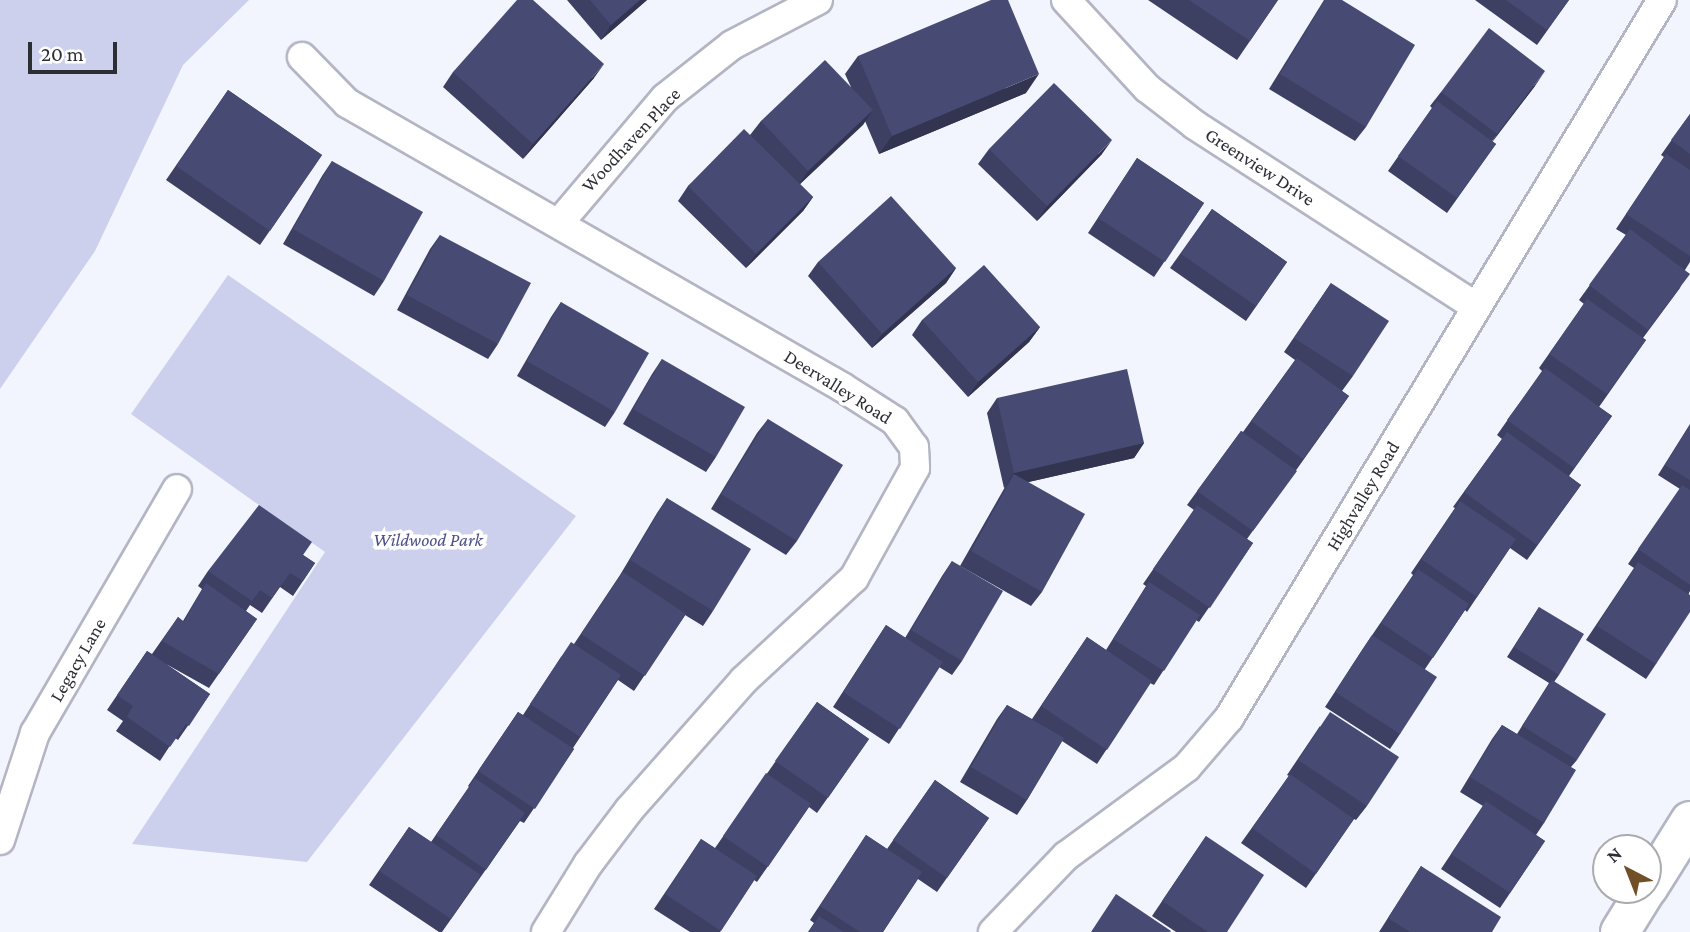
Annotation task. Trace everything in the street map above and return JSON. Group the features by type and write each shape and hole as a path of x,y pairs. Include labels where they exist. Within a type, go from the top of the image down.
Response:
{"main road":[{"path":"1662,865 1690,821"},
{"path":"1620,932 1638,904"}],"street":[{"name":"Woodhaven Place","path":"559,223 665,98 732,45 818,0"},
{"name":"Greenview Drive","path":"1066,0 1138,79 1195,125 1476,307"},
{"name":"Highvalley Road","path":"993,932 1066,856 1187,766 1229,718 1662,0"},
{"name":"Deervalley Road","path":"303,57 347,103 559,223 895,421 914,447 915,468 854,578 744,680 638,800 588,864 546,932"},
{"name":"Legacy Lane","path":"0,840 35,733 177,489"}],"green space":[{"path":"0,0 249,0 183,65 95,251 0,389"},
{"name":"Wildwood Park","path":"228,275 576,516 307,862 132,844 325,552 131,414"}],"building":[{"path":"517,0 533,0 604,64 533,144 453,72"},
{"path":"590,0 640,0 611,25"},
{"path":"991,0 1008,0 1039,74 892,136 858,56"},
{"path":"1189,0 1278,0 1250,41"},
{"path":"1325,0 1342,0 1415,45 1366,127 1280,74"},
{"path":"1506,0 1569,0 1547,30"},
{"path":"1489,28 1545,71 1497,134 1441,92"},
{"path":"825,60 873,110 808,171 761,121"},
{"path":"1054,83 1112,140 1047,206 989,149"},
{"path":"228,90 322,155 270,231 176,166"},
{"path":"1437,101 1496,144 1457,198 1398,156"},
{"path":"1690,114 1690,154 1671,140"},
{"path":"744,129 813,197 756,254 688,186"},
{"path":"1666,154 1690,170 1690,256 1626,214"},
{"path":"1137,158 1204,203 1165,262 1098,218"},
{"path":"332,161 423,212 384,281 293,229"},
{"path":"891,196 956,268 882,334 818,262"},
{"path":"1212,209 1287,262 1256,306 1181,254"},
{"path":"1630,229 1690,274 1648,330 1589,285"},
{"path":"440,235 531,283 498,344 407,295"},
{"path":"984,265 1040,327 978,382 922,320"},
{"path":"1331,283 1389,321 1353,376 1294,338"},
{"path":"1587,299 1646,340 1607,394 1549,354"},
{"path":"561,302 649,353 615,412 527,361"},
{"path":"1297,358 1349,396 1303,459 1251,421"},
{"path":"662,359 745,407 716,457 633,409"},
{"path":"1545,368 1612,416 1574,468 1507,420"},
{"path":"1127,369 1144,443 1014,473 997,398"},
{"path":"768,419 843,465 797,541 721,494"},
{"path":"1690,425 1690,480 1665,465"},
{"path":"1241,431 1297,471 1253,531 1197,491"},
{"path":"1507,432 1581,485 1537,545 1464,492"},
{"path":"1014,474 1085,514 1042,592 971,551"},
{"path":"1682,485 1690,490 1690,585 1638,549"},
{"path":"667,498 751,549 713,611 630,560"},
{"path":"1460,501 1516,539 1477,597 1421,559"},
{"path":"259,505 312,542 303,555 315,563 303,581 290,573 272,598 260,590 252,601 208,571"},
{"path":"1197,505 1253,543 1210,608 1153,569"},
{"path":"952,561 1003,591 962,661 911,630"},
{"path":"1638,562 1690,595 1690,612 1656,664 1597,626"},
{"path":"1418,569 1469,604 1433,658 1381,623"},
{"path":"623,572 686,614 645,676 581,634"},
{"path":"1149,582 1200,615 1164,671 1113,639"},
{"path":"206,583 257,619 219,674 162,641 178,617 184,622"},
{"path":"1539,607 1584,634 1559,675 1514,647"},
{"path":"886,625 943,662 900,729 843,692"},
{"path":"1372,635 1437,677 1400,734 1335,692"},
{"path":"1087,637 1152,681 1107,750 1041,706"},
{"path":"571,642 621,675 580,737 530,704"},
{"path":"147,651 210,694 189,726 186,724 170,747 127,717 133,706 117,695"},
{"path":"1552,680 1606,714 1577,760 1522,726"},
{"path":"817,702 869,739 828,798 775,761"},
{"path":"1007,705 1064,738 1027,800 971,767"},
{"path":"518,712 574,749 535,809 478,771"},
{"path":"1330,712 1399,757 1367,806 1298,760"},
{"path":"1502,725 1576,770 1544,823 1470,777"},
{"path":"766,773 811,804 768,867 723,836"},
{"path":"1290,774 1354,819 1316,874 1252,828"},
{"path":"475,778 525,813 486,870 436,835"},
{"path":"935,780 989,818 947,878 893,840"},
{"path":"1486,801 1545,841 1510,893 1451,854"},
{"path":"409,827 481,875 451,919 379,871"},
{"path":"866,835 922,872 883,932 860,932 820,906"},
{"path":"1206,836 1264,875 1227,932 1208,932 1162,901"},
{"path":"701,839 757,876 721,931 665,894"},
{"path":"1421,866 1501,917 1492,932 1410,932 1388,918"},
{"path":"1116,894 1171,931 1091,932"},
{"path":"819,916 844,932 809,932"}]}
